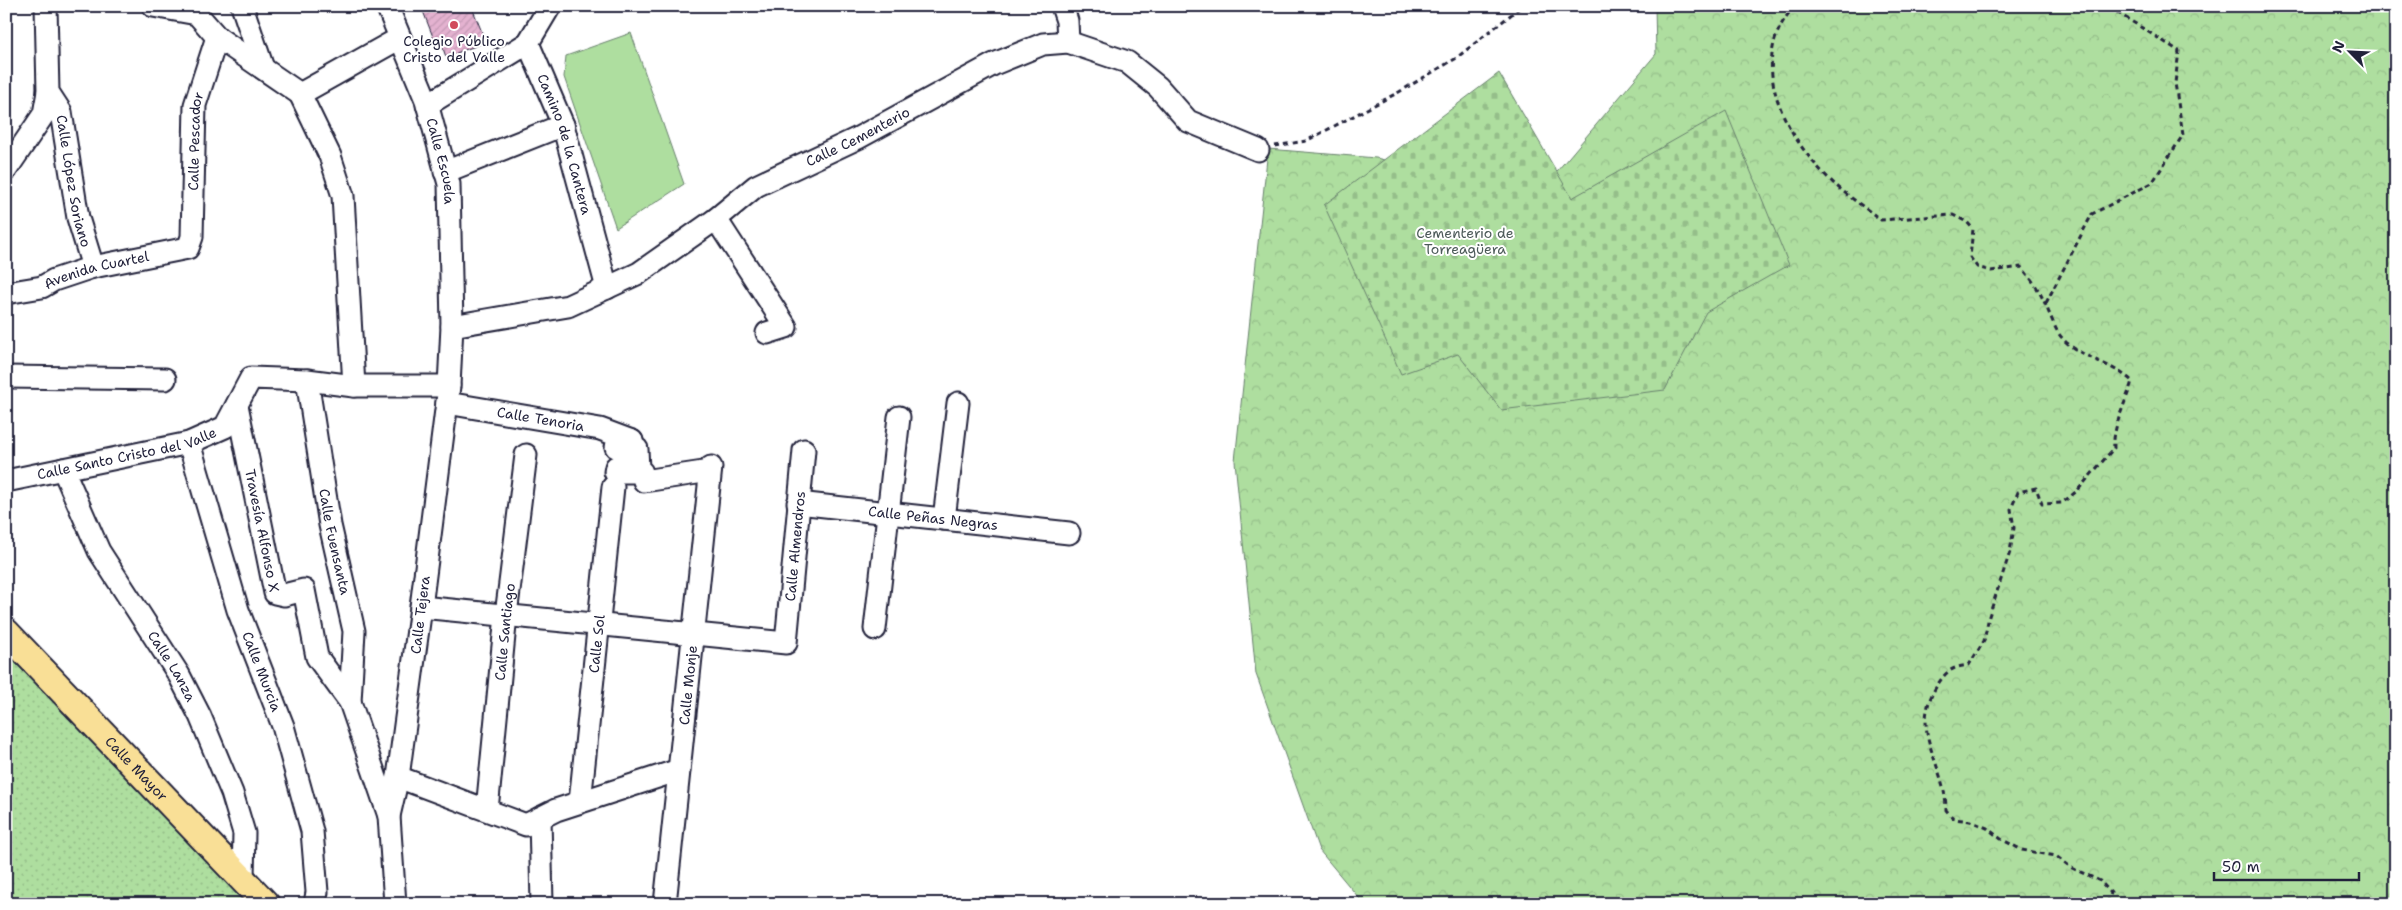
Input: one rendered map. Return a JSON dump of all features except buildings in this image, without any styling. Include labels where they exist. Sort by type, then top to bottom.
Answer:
[{"type":"main road","name":"Calle Mayor","points":[[6,632],[243,877],[266,904]]},
{"type":"street","points":[[6,170],[44,114],[48,92],[46,6]]},
{"type":"street","points":[[153,6],[197,14],[217,37],[300,94],[330,156],[343,196],[354,386]]},
{"type":"street","points":[[242,6],[268,71]]},
{"type":"street","name":"Calle Escuela","points":[[387,6],[427,105],[449,184],[452,326]]},
{"type":"street","points":[[427,105],[528,43],[550,6]]},
{"type":"street","points":[[1062,6],[1067,21],[1068,42]]},
{"type":"street","name":"Calle Pescador","points":[[188,248],[192,236],[195,105],[217,37]]},
{"type":"street","points":[[300,94],[400,38]]},
{"type":"street","name":"Calle Cementerio","points":[[452,326],[568,306],[639,273],[716,219],[756,186],[858,138],[994,64],[1043,44],[1068,42],[1127,62],[1158,87],[1188,121],[1258,150]]},
{"type":"street","name":"Camino de la Cantera","points":[[528,43],[563,125],[607,288]]},
{"type":"street","name":"Calle López Soriano","points":[[48,92],[61,112],[78,218],[93,267]]},
{"type":"street","points":[[445,172],[563,125]]},
{"type":"street","points":[[716,219],[786,327],[767,333]]},
{"type":"street","name":"Avenida Cuartel","points":[[6,293],[42,287],[54,280],[93,267],[188,248]]},
{"type":"street","name":"Calle Tejera","points":[[395,904],[389,816],[398,777],[422,607],[448,395],[452,326]]},
{"type":"street","points":[[6,377],[164,379]]},
{"type":"street","name":"Calle Santo Cristo del Valle","points":[[6,481],[189,443],[225,427],[251,378],[307,380]]},
{"type":"street","name":"Calle Tenoria","points":[[307,380],[448,395],[600,429],[632,441],[618,441],[616,447],[637,449],[638,469],[616,466],[615,472],[642,472],[644,481],[711,469]]},
{"type":"street","name":"Calle Fuensanta","points":[[307,380],[330,525],[354,631],[350,702]]},
{"type":"street","points":[[944,519],[958,403]]},
{"type":"street","name":"Travesía Alfonso X","points":[[237,405],[274,593],[284,594],[304,590],[317,657],[350,702],[389,816]]},
{"type":"street","points":[[875,630],[899,417]]},
{"type":"street","name":"Calle Murcia","points":[[189,443],[238,610],[286,736],[312,831],[317,892],[315,904]]},
{"type":"street","name":"Calle Almendros","points":[[694,634],[786,643],[804,450]]},
{"type":"street","name":"Calle Santiago","points":[[487,810],[506,615],[526,455]]},
{"type":"street","name":"Calle Lanza","points":[[63,469],[99,550],[179,675],[200,716],[232,794],[244,833],[243,877]]},
{"type":"street","name":"Calle Monje","points":[[665,904],[711,469]]},
{"type":"street","name":"Calle Sol","points":[[580,802],[614,488]]},
{"type":"street","name":"Calle Peñas Negras","points":[[798,503],[1069,533]]},
{"type":"street","points":[[422,607],[694,634]]},
{"type":"street","points":[[398,777],[526,825],[556,810],[680,770]]},
{"type":"street","points":[[540,818],[542,904]]},
{"type":"path","points":[[1258,150],[1306,141],[1399,92],[1455,59],[1522,6]]},
{"type":"path","points":[[1795,6],[1787,15],[1774,44],[1771,67],[1774,91],[1781,111],[1796,139],[1813,161],[1838,187],[1881,220],[1953,215],[1967,222],[1973,228],[1970,257],[1977,267],[1991,271],[2021,267],[2034,281],[2059,334],[2075,348],[2119,370],[2132,381],[2125,406],[2112,434],[2114,448],[2082,486],[2062,503],[2042,504],[2036,488],[2018,492],[2011,509],[2014,528],[2010,552],[1989,616],[1984,641],[1969,665],[1954,667],[1942,677],[1929,697],[1925,727],[1946,795],[1946,810],[1954,819],[1970,821],[1987,828],[2022,850],[2056,856],[2072,868],[2100,881],[2111,893],[2107,904]]},
{"type":"path","points":[[2045,304],[2092,214],[2152,183],[2183,135],[2175,83],[2179,51],[2107,6]]},
{"type":"green space","points":[[1655,6],[2396,6],[2396,904],[1364,904],[1319,850],[1256,674],[1235,461],[1268,149],[1376,158],[1536,196],[1656,54]]},
{"type":"green space","points":[[631,33],[684,184],[616,228],[564,77],[566,56]]},
{"type":"green space","name":"Cementerio de Torreagüera","points":[[1499,73],[1572,198],[1726,111],[1789,265],[1706,312],[1665,390],[1501,410],[1458,354],[1401,374],[1324,205]]},
{"type":"green space","points":[[6,653],[247,904],[6,904]]},
{"type":"place","name":"Colegio Público Cristo del Valle","points":[[454,25]]}]
